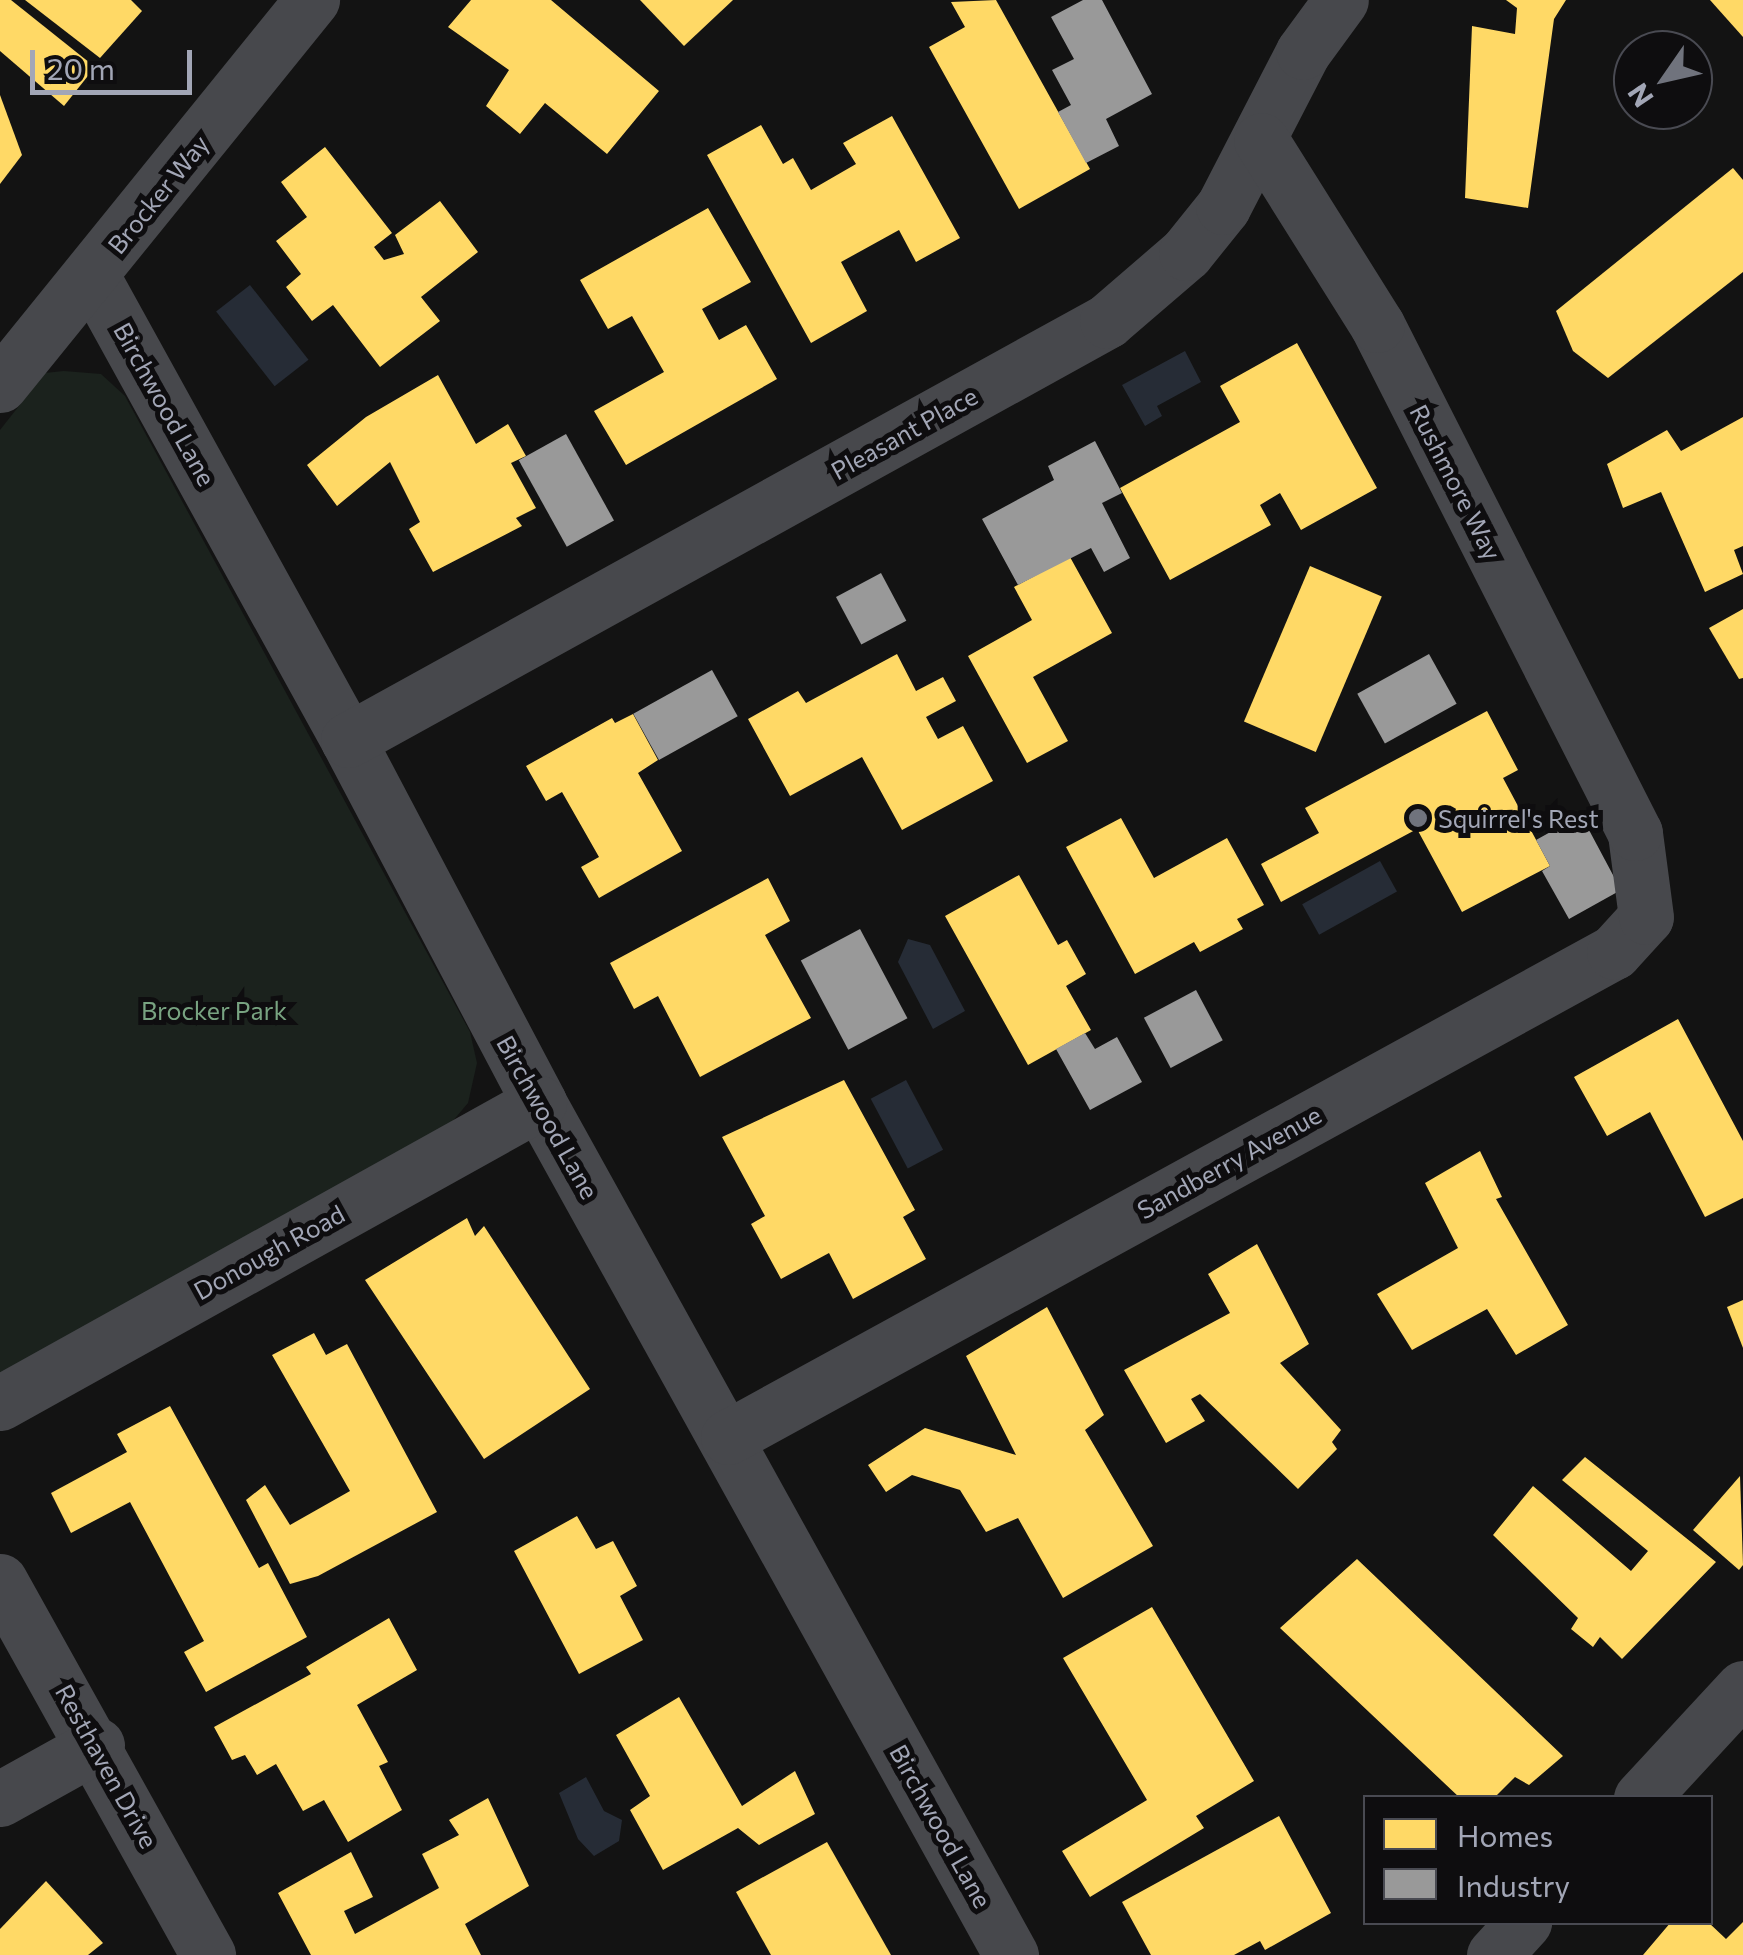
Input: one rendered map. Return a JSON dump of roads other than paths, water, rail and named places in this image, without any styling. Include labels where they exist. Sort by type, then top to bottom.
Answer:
[{"type":"street","name":"Brocker Way","points":[[0,385],[312,0]]},
{"type":"street","name":"Pleasant Place","points":[[348,740],[1108,321],[1186,253],[1223,208],[1302,52],[1342,0]]},
{"type":"street","name":"Rushmore Way","points":[[1260,140],[1377,325],[1635,833]]},
{"type":"street","name":"Birchwood Lane","points":[[92,276],[348,740],[539,1103],[728,1437],[1011,1955]]},
{"type":"street","name":"Sandberry Avenue","points":[[728,1437],[1614,952],[1646,917],[1635,833]]},
{"type":"street","name":"Donough Road","points":[[0,1403],[539,1103]]},
{"type":"street","name":"Resthaven Drive","points":[[0,1580],[97,1745],[208,1955]]},
{"type":"street","points":[[1643,1795],[1743,1688]]},
{"type":"street","points":[[0,1800],[97,1745]]},
{"type":"street","points":[[1494,1955],[1521,1925]]},
{"type":"place","name":"Squirrel's Rest","points":[[1418,818]]},
{"type":"park label","name":"Brocker Park","points":[[214,1010]]}]
